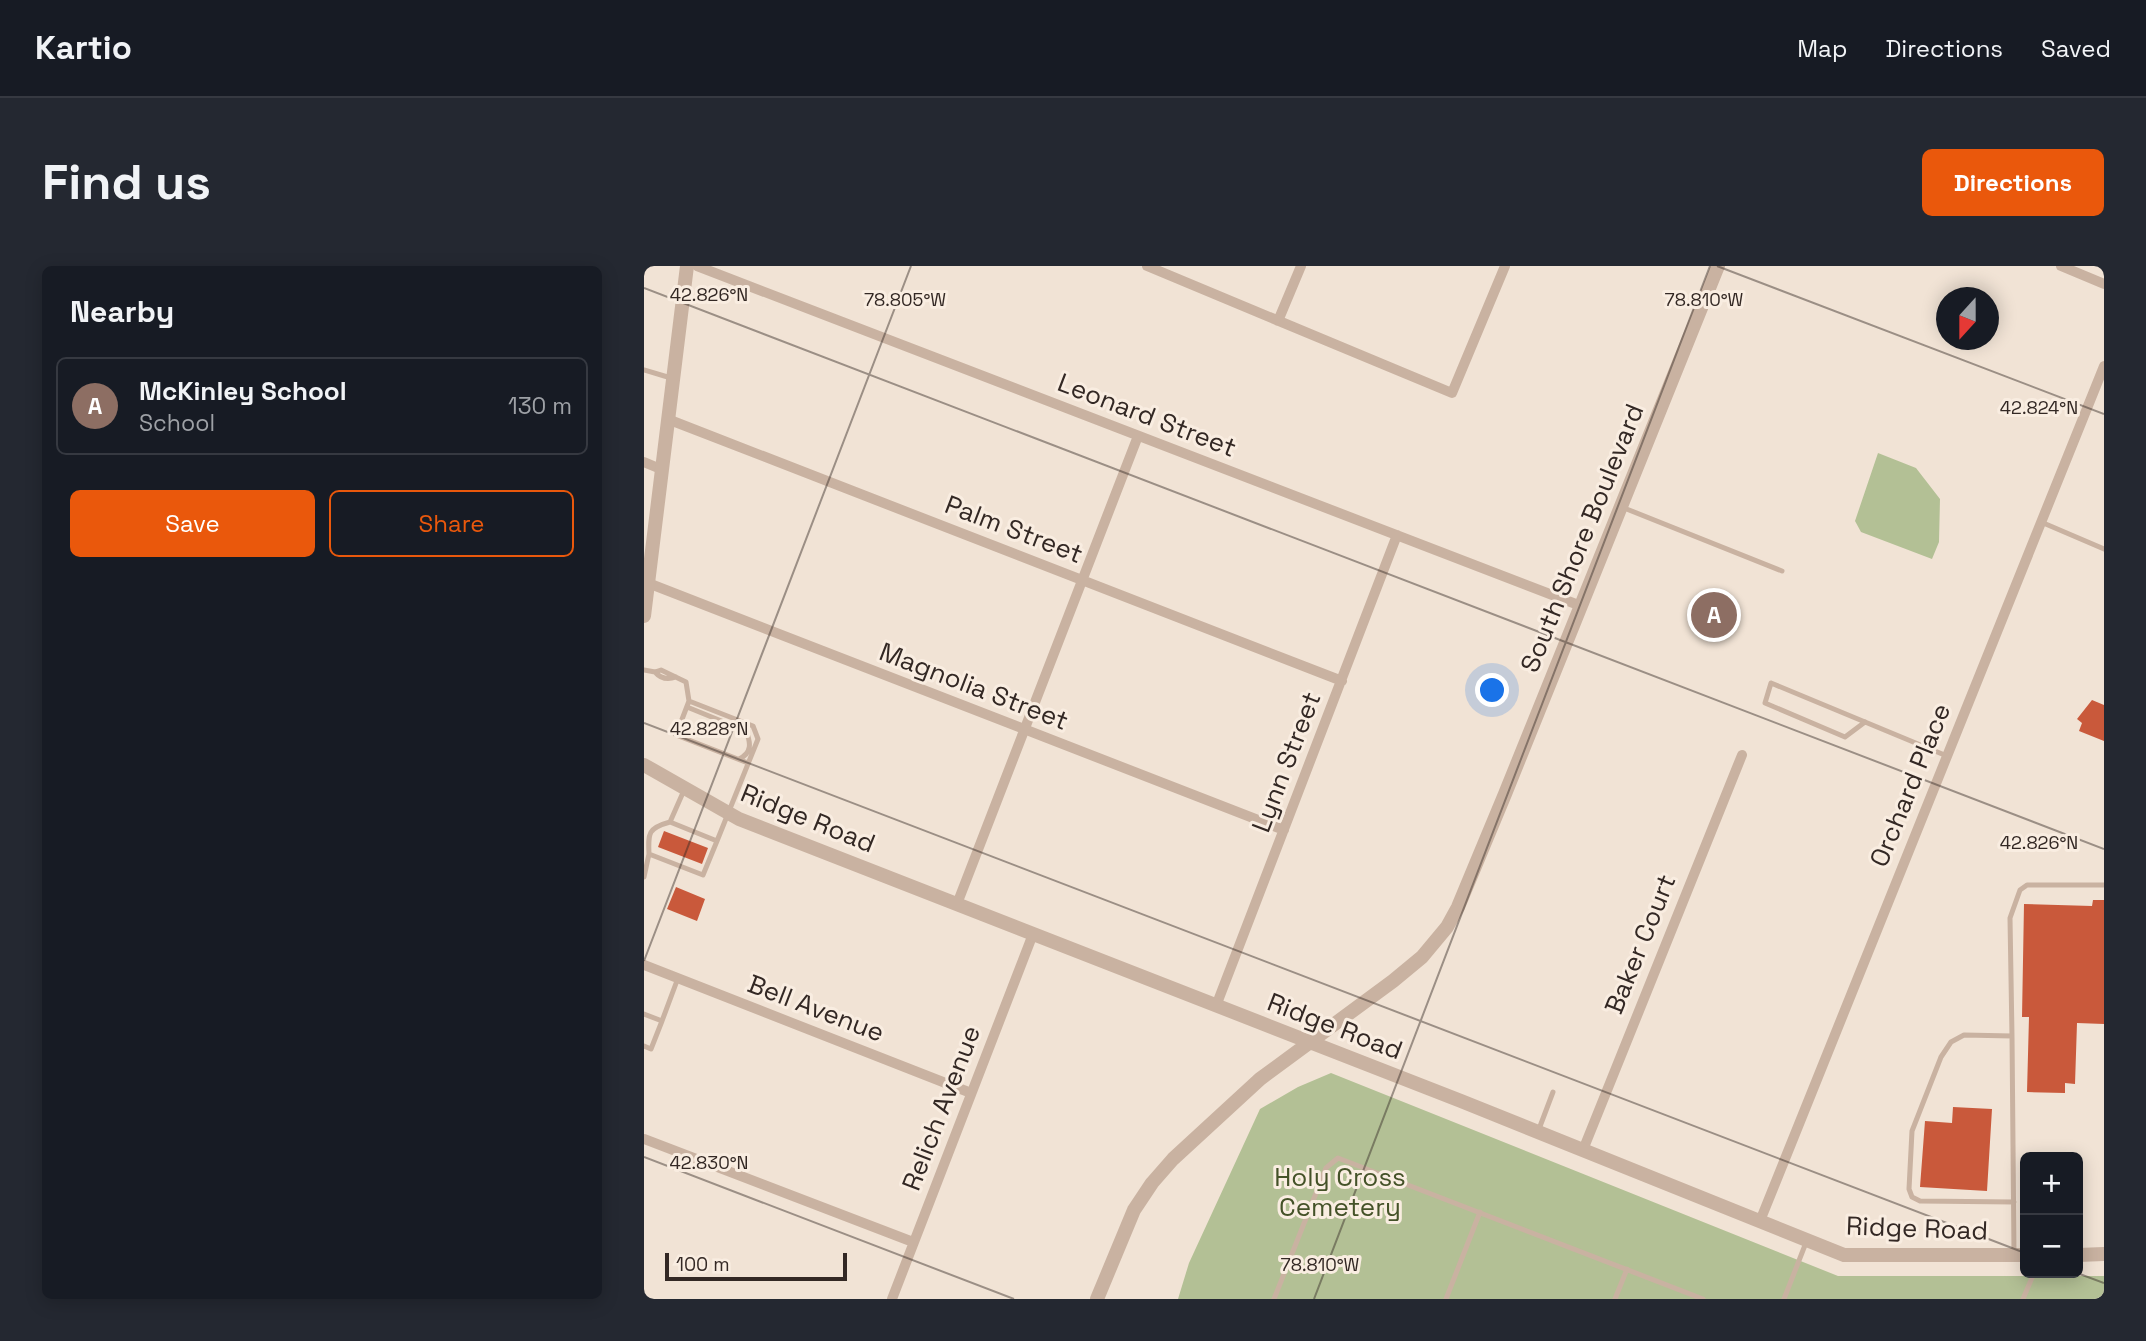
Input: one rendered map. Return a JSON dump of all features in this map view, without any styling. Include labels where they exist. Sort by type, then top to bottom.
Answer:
[{"type":"street","points":[[644,616],[650,528],[663,470],[687,266]]},
{"type":"street","name":"Leonard Street","points":[[697,266],[1581,606]]},
{"type":"street","points":[[1147,266],[1452,393],[1505,266]]},
{"type":"street","points":[[1278,321],[1301,266]]},
{"type":"street","name":"South Shore Boulevard","points":[[1097,1299],[1127,1224],[1152,1183],[1173,1159],[1260,1079],[1394,981],[1422,957],[1447,927],[1500,807],[1718,266]]},
{"type":"street","points":[[2062,266],[2104,284]]},
{"type":"street","name":"Orchard Place","points":[[1760,1221],[2104,366]]},
{"type":"street","name":"Palm Street","points":[[670,420],[1342,681]]},
{"type":"street","points":[[957,904],[1138,436]]},
{"type":"street","points":[[644,462],[663,470]]},
{"type":"street","name":"Lynn Street","points":[[1216,1006],[1397,535]]},
{"type":"street","name":"Magnolia Street","points":[[648,583],[1283,830]]},
{"type":"street","name":"Baker Court","points":[[1583,1150],[1742,755]]},
{"type":"street","name":"Ridge Road","points":[[644,765],[739,819],[1310,1042],[1844,1255],[2020,1255]]},
{"type":"street","name":"Relich Avenue","points":[[891,1299],[1033,933]]},
{"type":"street","name":"Bell Avenue","points":[[644,965],[971,1093]]},
{"type":"street","points":[[644,1139],[913,1242]]},
{"type":"street","points":[[2083,1255],[2104,1255]]},
{"type":"lane","points":[[644,370],[674,379]]},
{"type":"lane","points":[[1621,506],[1782,571]]},
{"type":"lane","points":[[2041,522],[2104,549]]},
{"type":"lane","points":[[644,670],[661,670],[686,682],[688,704],[676,734],[748,763]]},
{"type":"lane","points":[[1865,722],[1845,737],[1765,703],[1771,683],[1947,755]]},
{"type":"lane","points":[[688,704],[746,731],[749,751],[739,760]]},
{"type":"lane","points":[[649,854],[703,876],[758,739],[753,726],[688,704]]},
{"type":"lane","points":[[670,822],[685,788]]},
{"type":"lane","points":[[644,877],[649,854],[648,837],[656,826],[670,822],[716,841]]},
{"type":"lane","points":[[2020,1255],[2014,1202],[2010,918],[2020,890],[2027,885],[2104,885]]},
{"type":"lane","points":[[644,1046],[652,1049],[678,978]]},
{"type":"lane","points":[[644,1014],[662,1021]]},
{"type":"lane","points":[[2011,1036],[1964,1035],[1951,1042],[1941,1057],[1912,1131],[1909,1189],[1912,1197],[1920,1201],[2014,1202]]},
{"type":"lane","points":[[1538,1132],[1553,1092]]},
{"type":"lane","points":[[1274,1299],[1326,1168],[1338,1158],[1703,1299]]},
{"type":"lane","points":[[1446,1299],[1480,1212]]},
{"type":"lane","points":[[1784,1299],[1807,1240]]},
{"type":"lane","points":[[1615,1299],[1627,1269]]},
{"type":"lane","points":[[2023,1299],[2032,1278]]},
{"type":"green space","points":[[1878,453],[1916,468],[1940,499],[1939,542],[1932,559],[1861,532],[1855,521]]},
{"type":"green space","name":"Holy Cross Cemetery","points":[[1331,1073],[1838,1276],[2104,1276],[2104,1299],[1178,1299],[1189,1263],[1260,1109],[1298,1087]]},
{"type":"building","points":[[2092,700],[2104,705],[2104,741],[2079,731],[2082,723],[2077,719]]},
{"type":"building","points":[[664,831],[708,848],[702,864],[658,847]]},
{"type":"building","points":[[676,887],[705,899],[697,921],[667,909]]},
{"type":"building","points":[[2093,900],[2104,900],[2104,1024],[2077,1023],[2075,1084],[2065,1083],[2065,1093],[2027,1092],[2029,1017],[2022,1017],[2024,904],[2092,906]]},
{"type":"building","points":[[1953,1107],[1992,1109],[1987,1191],[1920,1187],[1925,1121],[1952,1123]]},
{"type":"place","name":"McKinley School","points":[[1714,615]]}]
